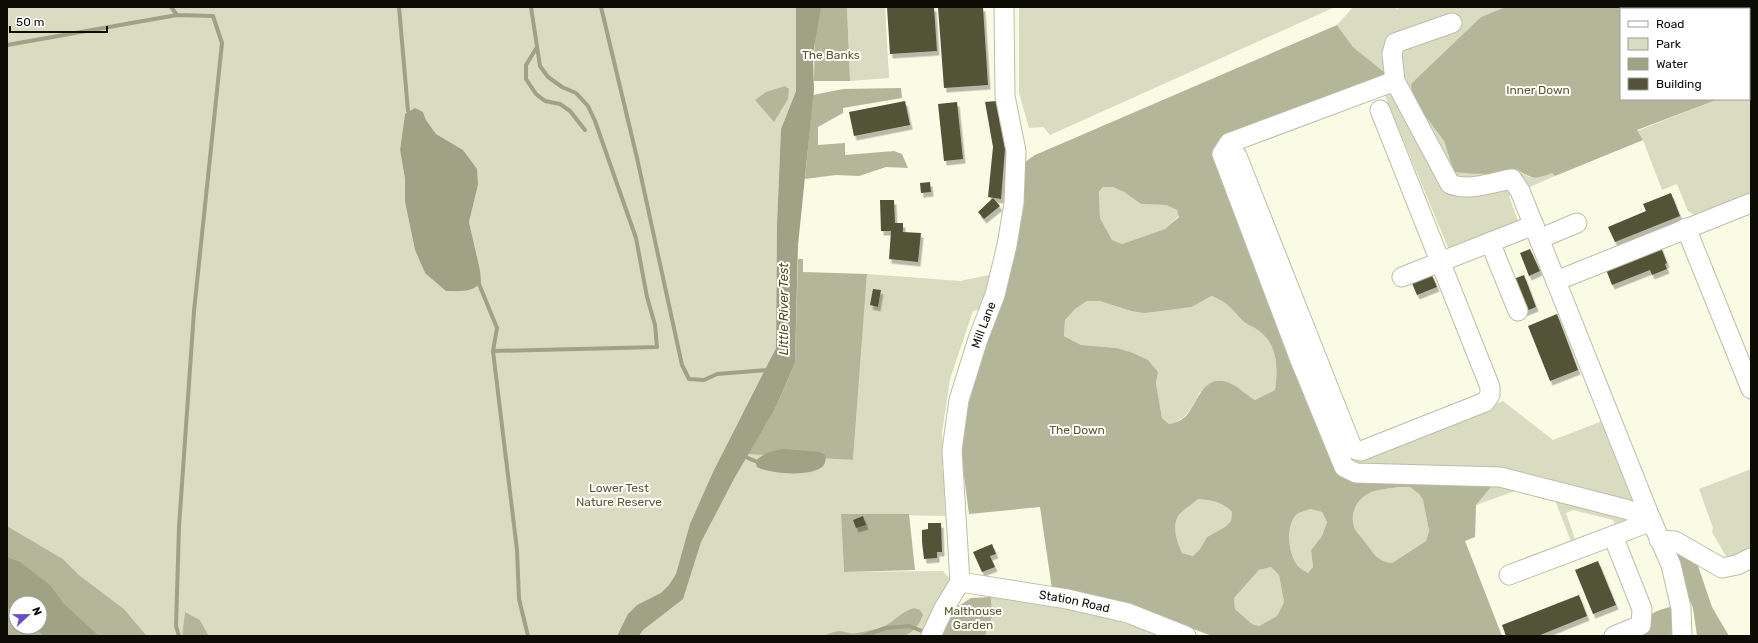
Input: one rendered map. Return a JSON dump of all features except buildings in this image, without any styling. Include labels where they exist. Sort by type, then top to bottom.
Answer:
[{"type":"street","name":"Mill Lane","points":[[960,582],[952,450],[956,414],[978,339],[995,295],[1007,245],[1014,203],[1016,151],[1005,96],[1004,7]]},
{"type":"street","points":[[1452,23],[1395,43],[1392,54],[1395,81],[1450,184],[1458,187],[1487,185],[1512,179],[1520,191],[1672,572],[1681,608],[1682,636]]},
{"type":"street","points":[[1395,81],[1229,144],[1222,154],[1300,360],[1344,467],[1356,473],[1500,477],[1625,509],[1651,519]]},
{"type":"street","points":[[1237,156],[1352,447],[1361,451],[1485,402],[1490,395],[1490,387],[1380,110]]},
{"type":"street","points":[[1556,280],[1751,203]]},
{"type":"street","points":[[1402,277],[1490,242],[1577,224]]},
{"type":"street","points":[[1686,228],[1751,389]]},
{"type":"street","points":[[1490,242],[1518,311]]},
{"type":"street","points":[[1509,575],[1613,536],[1651,519]]},
{"type":"street","points":[[1613,536],[1642,609],[1641,625],[1614,636]]},
{"type":"street","points":[[1659,540],[1675,541],[1722,568],[1738,565],[1751,558]]},
{"type":"street","points":[[931,636],[943,610],[960,582]]},
{"type":"street","name":"Station Road","points":[[960,582],[1067,598],[1128,613],[1186,636]]},
{"type":"green space","name":"Lower Test Nature Reserve","points":[[7,7],[796,7],[796,91],[781,129],[777,224],[776,348],[723,452],[853,460],[867,274],[960,281],[994,274],[984,309],[973,311],[950,379],[942,433],[945,516],[841,514],[844,572],[943,571],[951,580],[926,636],[209,636],[200,620],[185,612],[182,636],[147,636],[124,609],[79,575],[63,559],[7,526]],"holes":[[[423,112],[426,120],[436,134],[463,150],[478,185],[469,222],[480,270],[425,273],[415,250],[405,202],[405,179],[400,150],[405,114]]]},
{"type":"green space","name":"The Banks","points":[[815,7],[847,7],[850,81],[814,81]]},
{"type":"green space","points":[[847,7],[885,7],[889,78],[850,81]]},
{"type":"green space","points":[[1019,7],[1335,7],[1050,135],[1043,127],[1029,128],[1019,93]]},
{"type":"green space","points":[[1353,7],[1395,7],[1396,9],[1401,7],[1505,7],[1481,17],[1414,101],[1444,141],[1455,172],[1506,173],[1518,170],[1529,177],[1552,173],[1555,176],[1509,196],[1519,224],[1449,250],[1381,86],[1394,81],[1353,47],[1337,25]]},
{"type":"green space","name":"Inner Down","points":[[1505,7],[1751,7],[1751,91],[1750,8],[1620,8],[1620,100],[1716,100],[1637,130],[1643,140],[1555,176],[1552,173],[1535,178],[1518,170],[1494,174],[1454,172],[1444,141],[1414,101],[1411,84],[1481,17]]},
{"type":"green space","name":"The Down","points":[[1337,25],[1353,47],[1395,81],[1229,143],[1344,467],[1497,480],[1476,505],[1475,537],[1465,541],[1502,636],[1212,636],[1140,609],[1052,589],[1040,507],[969,514],[960,445],[963,405],[1022,184],[1025,162],[1035,155]],"holes":[[[1103,187],[1113,187],[1124,192],[1141,204],[1166,205],[1177,210],[1179,217],[1165,229],[1122,244],[1112,240],[1100,218],[1099,192]],[[1212,296],[1222,301],[1243,321],[1257,329],[1270,343],[1276,366],[1275,390],[1255,400],[1231,383],[1219,381],[1212,382],[1201,392],[1185,417],[1177,422],[1169,424],[1162,418],[1156,383],[1158,372],[1148,360],[1117,348],[1081,345],[1064,336],[1065,320],[1075,309],[1087,301],[1100,301],[1131,311],[1145,313],[1191,307]],[[1398,487],[1410,487],[1419,494],[1423,500],[1429,531],[1426,541],[1392,563],[1382,560],[1373,553],[1354,527],[1353,517],[1357,504],[1364,497],[1375,491]],[[1198,499],[1208,500],[1225,506],[1232,512],[1231,521],[1225,527],[1207,537],[1200,549],[1193,556],[1182,553],[1175,530],[1178,516]],[[1310,509],[1322,512],[1327,522],[1322,536],[1311,550],[1313,567],[1308,573],[1301,569],[1296,563],[1289,542],[1290,527],[1296,515]],[[1271,567],[1279,575],[1284,602],[1277,616],[1259,626],[1252,624],[1235,609],[1234,598],[1259,570]]]},
{"type":"green space","points":[[785,86],[789,89],[788,99],[774,122],[755,100],[766,92]]},
{"type":"green space","points":[[901,88],[902,98],[843,108],[843,113],[818,127],[818,145],[845,143],[845,155],[894,151],[902,154],[908,168],[886,167],[859,176],[836,175],[805,179],[813,95],[843,89]]},
{"type":"green space","points":[[1750,92],[1751,194],[1696,216],[1688,211],[1677,184],[1662,190],[1643,140],[1637,131],[1716,100],[1750,100]]},
{"type":"green space","points":[[1103,187],[1113,187],[1124,192],[1141,204],[1166,205],[1177,210],[1179,216],[1165,229],[1122,244],[1112,240],[1100,218],[1099,193]]},
{"type":"green space","points":[[798,259],[803,259],[803,272],[867,274],[853,460],[748,454],[775,409],[795,363]]},
{"type":"green space","points":[[1213,296],[1226,303],[1243,321],[1259,331],[1270,343],[1276,366],[1275,390],[1255,400],[1246,395],[1200,392],[1184,417],[1169,424],[1162,418],[1156,383],[1158,372],[1117,348],[1081,345],[1064,336],[1065,320],[1075,309],[1087,301],[1100,301],[1131,311],[1205,300]]},
{"type":"green space","points":[[1503,401],[1553,440],[1605,420],[1639,505],[1360,467],[1351,460]]},
{"type":"green space","points":[[1751,469],[1751,552],[1727,558],[1712,532],[1713,528],[1699,489]]},
{"type":"green space","points":[[1497,480],[1634,517],[1616,529],[1613,520],[1573,510],[1566,513],[1577,545],[1573,547],[1555,500],[1518,490],[1476,505]]},
{"type":"green space","points":[[1398,487],[1410,487],[1419,494],[1423,500],[1429,531],[1426,541],[1392,563],[1382,560],[1373,553],[1355,529],[1353,517],[1357,504],[1371,492]]},
{"type":"green space","points":[[1198,499],[1216,502],[1225,506],[1232,512],[1231,521],[1225,527],[1207,537],[1200,549],[1193,556],[1182,553],[1177,539],[1175,525],[1179,514]]},
{"type":"green space","points":[[1310,509],[1322,512],[1327,522],[1322,536],[1311,550],[1313,567],[1308,573],[1300,568],[1293,557],[1289,542],[1289,534],[1290,527],[1296,515]]},
{"type":"green space","points":[[841,514],[909,514],[915,570],[844,572]]},
{"type":"green space","points":[[7,526],[63,559],[79,575],[124,609],[147,636],[7,636]]},
{"type":"green space","points":[[1681,550],[1696,560],[1712,607],[1729,636],[1697,636],[1693,608],[1672,557]]},
{"type":"green space","points":[[1271,567],[1279,575],[1284,602],[1277,616],[1259,626],[1252,624],[1235,609],[1234,598],[1259,570]]},
{"type":"green space","points":[[991,597],[1024,598],[1079,610],[1169,636],[985,636],[992,617]]},
{"type":"green space","name":"Malthouse Garden","points":[[991,597],[992,617],[985,636],[939,636],[952,610],[971,598]]},
{"type":"green space","points":[[1673,606],[1675,636],[1636,636],[1643,623],[1653,613]]},
{"type":"green space","points":[[914,608],[920,610],[923,615],[916,628],[904,636],[824,636],[843,631],[855,633],[870,631],[887,625],[904,612]]},
{"type":"green space","points":[[185,612],[200,620],[209,636],[182,636]]},
{"type":"water","name":"Little River Test","points":[[796,7],[821,7],[813,54],[814,90],[798,245],[795,363],[775,409],[735,477],[701,542],[683,599],[643,630],[639,636],[617,636],[628,614],[637,605],[661,593],[669,585],[676,574],[690,524],[714,470],[776,348],[777,224],[781,129],[796,91]]},
{"type":"water","points":[[415,108],[423,112],[426,120],[436,134],[463,150],[477,169],[478,185],[469,222],[480,270],[481,282],[478,286],[470,290],[446,291],[425,273],[415,250],[405,202],[405,179],[400,150],[405,114]]},
{"type":"water","points":[[785,449],[819,452],[824,454],[826,458],[822,467],[809,472],[780,473],[757,467],[755,461],[762,456],[773,451]]},
{"type":"water","points":[[7,557],[20,562],[50,585],[64,604],[99,636],[44,636],[43,635],[48,635],[48,595],[8,595],[7,607]]},
{"type":"waterway","points":[[171,7],[177,15]]},
{"type":"waterway","points":[[399,7],[408,111]]},
{"type":"waterway","points":[[493,351],[657,347],[655,325],[647,297],[636,238],[595,121],[588,106],[576,93],[562,87],[548,77],[540,66],[531,7]]},
{"type":"waterway","points":[[601,7],[637,158],[682,365],[689,379],[704,380],[717,374],[768,370]]},
{"type":"waterway","points":[[7,45],[177,15],[213,16],[222,43],[194,311],[179,527],[176,626],[179,636]]},
{"type":"waterway","points":[[537,47],[526,65],[526,79],[536,94],[545,101],[560,104],[570,111],[585,130]]},
{"type":"waterway","points":[[479,284],[497,328],[493,351],[517,550],[519,599],[528,636]]},
{"type":"waterway","points":[[743,456],[755,461]]},
{"type":"waterway","points":[[863,636],[886,628],[909,626],[927,633]]}]
